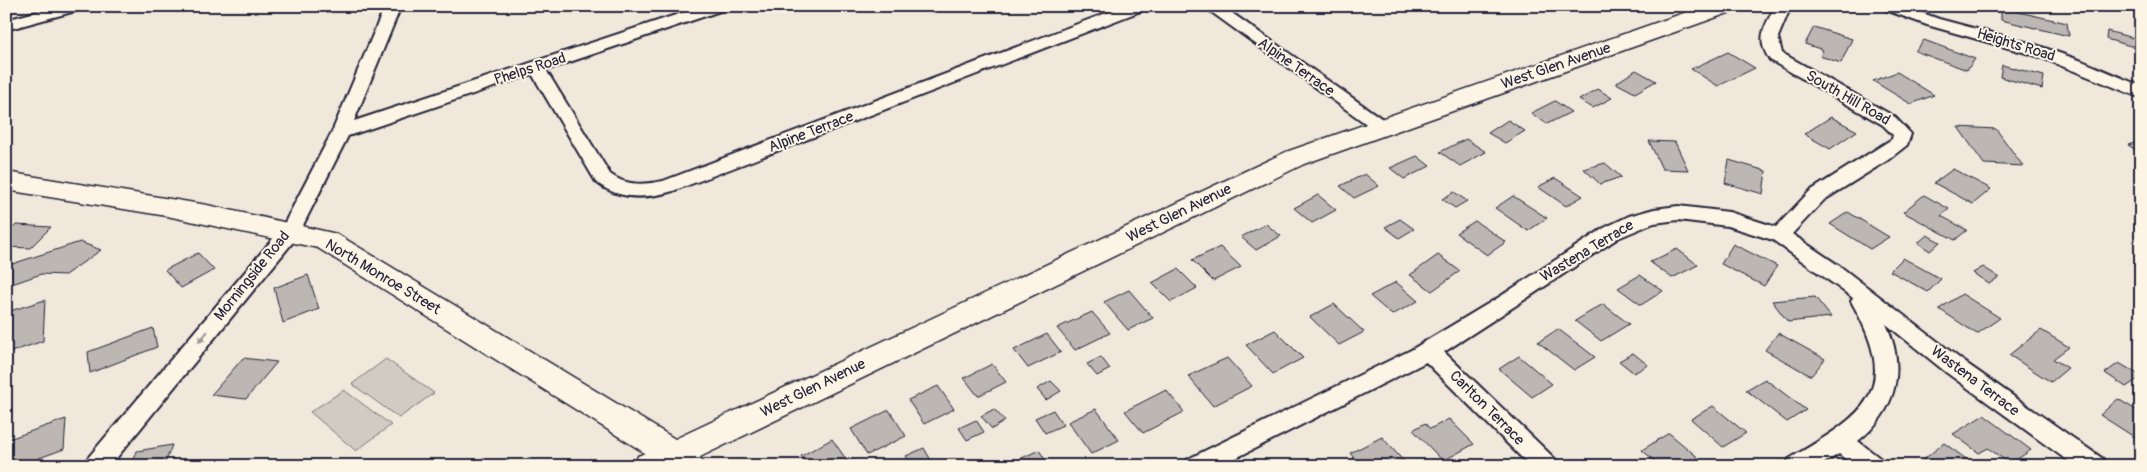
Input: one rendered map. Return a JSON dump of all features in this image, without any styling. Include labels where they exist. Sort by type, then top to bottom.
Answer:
[{"type":"street","points":[[6,25],[77,6]]},
{"type":"street","name":"Morningside Road","points":[[96,466],[290,232],[341,132],[393,6]]},
{"type":"street","name":"Phelps Road","points":[[341,132],[720,6]]},
{"type":"street","name":"Alpine Terrace","points":[[536,67],[603,178],[617,187],[649,191],[666,187],[1140,6]]},
{"type":"street","name":"Alpine Terrace","points":[[1211,6],[1382,127]]},
{"type":"street","name":"West Glen Avenue","points":[[672,462],[1295,158],[1726,6]]},
{"type":"street","name":"South Hill Road","points":[[1780,235],[1805,205],[1823,191],[1882,158],[1901,141],[1902,134],[1890,121],[1776,56],[1770,47],[1768,39],[1783,6]]},
{"type":"street","name":"Heights Road","points":[[1889,6],[1925,19],[2031,48],[2078,65],[2141,93]]},
{"type":"street","points":[[2031,48],[2141,76]]},
{"type":"street","name":"North Monroe Street","points":[[6,181],[127,199],[327,241],[672,462]]},
{"type":"street","name":"Wastena Terrace","points":[[1197,466],[1428,350],[1611,233],[1636,221],[1654,216],[1678,213],[1729,218],[1780,235],[1850,285],[1963,373],[2094,466]]},
{"type":"street","points":[[1798,466],[1863,424],[1877,405],[1885,387],[1887,364],[1883,341],[1874,319],[1850,285]]},
{"type":"street","name":"Carlton Terrace","points":[[1428,350],[1546,466]]},
{"type":"street","points":[[1839,440],[1872,466]]},
{"type":"shaded area","points":[[386,359],[434,393],[399,418],[352,384]]},
{"type":"shaded area","points":[[344,390],[391,425],[356,451],[310,412]]},
{"type":"building","points":[[2001,8],[2067,23],[2069,36],[2001,20]]},
{"type":"building","points":[[1814,27],[1852,39],[1841,63],[1820,56],[1823,50],[1805,44]]},
{"type":"building","points":[[2107,31],[2141,40],[2141,49],[2106,39]]},
{"type":"building","points":[[1924,40],[1975,59],[1967,70],[1915,51]]},
{"type":"building","points":[[1728,52],[1755,68],[1718,86],[1691,69]]},
{"type":"building","points":[[2002,65],[2044,76],[2042,89],[2000,77]]},
{"type":"building","points":[[1636,70],[1656,81],[1635,93],[1616,83]]},
{"type":"building","points":[[1897,72],[1934,95],[1911,104],[1873,81]]},
{"type":"building","points":[[1598,89],[1612,98],[1593,108],[1579,100]]},
{"type":"building","points":[[1555,101],[1571,112],[1547,124],[1531,113]]},
{"type":"building","points":[[1831,117],[1857,131],[1830,149],[1804,134]]},
{"type":"building","points":[[1508,120],[1525,131],[1505,143],[1488,133]]},
{"type":"building","points":[[1958,127],[1996,129],[2023,166],[1984,164]]},
{"type":"building","points":[[1466,139],[1486,152],[1460,166],[1440,152]]},
{"type":"building","points":[[1649,141],[1675,142],[1688,170],[1662,169]]},
{"type":"building","points":[[2141,141],[2141,153],[2128,145]]},
{"type":"building","points":[[1417,156],[1430,166],[1404,179],[1390,168]]},
{"type":"building","points":[[1729,160],[1766,171],[1763,194],[1725,183]]},
{"type":"building","points":[[1605,163],[1621,177],[1600,184],[1584,169]]},
{"type":"building","points":[[1953,169],[1991,189],[1973,204],[1934,183]]},
{"type":"building","points":[[1365,174],[1379,186],[1354,198],[1340,186]]},
{"type":"building","points":[[1555,178],[1583,196],[1566,206],[1538,187]]},
{"type":"building","points":[[1454,192],[1467,201],[1455,208],[1442,199]]},
{"type":"building","points":[[1318,195],[1336,210],[1312,223],[1294,208]]},
{"type":"building","points":[[1924,195],[1949,209],[1941,216],[1967,230],[1955,240],[1903,212]]},
{"type":"building","points":[[1513,196],[1547,218],[1528,231],[1495,208]]},
{"type":"building","points":[[1848,212],[1889,237],[1870,249],[1830,224]]},
{"type":"building","points":[[1400,219],[1414,229],[1399,238],[1385,227]]},
{"type":"building","points":[[1475,221],[1506,242],[1487,255],[1456,233]]},
{"type":"building","points":[[1266,224],[1281,236],[1256,250],[1241,237]]},
{"type":"building","points":[[16,225],[51,227],[30,248],[6,247],[6,235]]},
{"type":"building","points":[[1927,235],[1940,242],[1930,251],[1918,243]]},
{"type":"building","points":[[80,242],[101,250],[65,275],[41,274],[12,284],[12,264]]},
{"type":"building","points":[[1733,244],[1777,266],[1764,286],[1721,264]]},
{"type":"building","points":[[1220,247],[1241,267],[1213,281],[1192,260]]},
{"type":"building","points":[[1677,249],[1698,265],[1672,278],[1650,262]]},
{"type":"building","points":[[198,253],[214,270],[181,288],[165,270]]},
{"type":"building","points":[[1438,255],[1460,271],[1432,291],[1410,275]]},
{"type":"building","points":[[1903,258],[1941,279],[1928,292],[1890,271]]},
{"type":"building","points":[[1983,267],[1999,277],[1989,284],[1973,273]]},
{"type":"building","points":[[1178,269],[1197,288],[1171,302],[1152,283]]},
{"type":"building","points":[[308,275],[319,309],[283,323],[274,288]]},
{"type":"building","points":[[1640,275],[1663,291],[1641,305],[1618,288]]},
{"type":"building","points":[[1396,282],[1418,301],[1392,315],[1370,296]]},
{"type":"building","points":[[1129,290],[1153,318],[1128,330],[1104,302]]},
{"type":"building","points":[[1962,294],[2000,318],[1977,334],[1939,309]]},
{"type":"building","points":[[1815,297],[1831,317],[1788,322],[1772,301]]},
{"type":"building","points":[[45,300],[43,341],[8,353],[10,311]]},
{"type":"building","points":[[1334,304],[1364,332],[1339,345],[1310,317]]},
{"type":"building","points":[[1603,304],[1629,324],[1601,341],[1575,321]]},
{"type":"building","points":[[1092,312],[1110,333],[1075,350],[1057,328]]},
{"type":"building","points":[[153,328],[157,347],[90,373],[88,352]]},
{"type":"building","points":[[1558,329],[1595,357],[1574,370],[1538,342]]},
{"type":"building","points":[[1275,330],[1303,358],[1273,374],[1246,345]]},
{"type":"building","points":[[2041,330],[2069,347],[2053,359],[2068,368],[2051,382],[2009,355]]},
{"type":"building","points":[[1778,333],[1825,359],[1811,376],[1765,350]]},
{"type":"building","points":[[1047,334],[1061,352],[1028,368],[1014,350]]},
{"type":"building","points":[[1633,353],[1648,365],[1634,373],[1619,361]]},
{"type":"building","points":[[1519,356],[1552,384],[1532,397],[1499,369]]},
{"type":"building","points":[[1101,357],[1110,369],[1097,376],[1087,364]]},
{"type":"building","points":[[243,358],[277,362],[246,399],[211,395]]},
{"type":"building","points":[[1227,358],[1252,386],[1213,406],[1188,376]]},
{"type":"building","points":[[2119,363],[2141,377],[2126,387],[2105,373]]},
{"type":"building","points":[[992,364],[1006,382],[978,396],[964,378]]},
{"type":"building","points":[[1765,379],[1806,410],[1787,422],[1746,390]]},
{"type":"building","points":[[1051,381],[1061,391],[1046,400],[1037,389]]},
{"type":"building","points":[[938,386],[954,409],[924,424],[908,400]]},
{"type":"building","points":[[1166,390],[1184,412],[1143,433],[1125,411]]},
{"type":"building","points":[[2118,399],[2141,413],[2141,439],[2139,440],[2100,415]]},
{"type":"building","points":[[1713,406],[1746,433],[1723,447],[1691,419]]},
{"type":"building","points":[[994,409],[1005,421],[992,429],[981,416]]},
{"type":"building","points":[[1096,409],[1119,440],[1091,454],[1068,422]]},
{"type":"building","points":[[889,410],[906,436],[867,455],[851,429]]},
{"type":"building","points":[[1053,410],[1063,425],[1045,433],[1035,418]]},
{"type":"building","points":[[1984,415],[2031,450],[2010,464],[1988,448],[1979,453],[1953,434]]},
{"type":"building","points":[[66,419],[64,449],[17,466],[6,466],[6,440]]},
{"type":"building","points":[[1449,419],[1474,444],[1443,461],[1413,430],[1425,423],[1430,429]]},
{"type":"building","points":[[976,420],[984,432],[967,440],[959,428]]},
{"type":"building","points":[[1669,433],[1701,460],[1692,466],[1660,466],[1642,450]]},
{"type":"building","points":[[1382,437],[1408,466],[1360,466],[1350,453]]},
{"type":"building","points":[[832,439],[848,462],[841,466],[808,466],[801,456]]},
{"type":"building","points":[[1944,443],[1976,466],[1917,465]]},
{"type":"building","points":[[172,445],[164,466],[131,466],[137,451]]},
{"type":"building","points":[[924,448],[932,462],[923,466],[912,466],[906,456]]},
{"type":"building","points":[[1039,450],[1049,466],[1005,466]]}]
